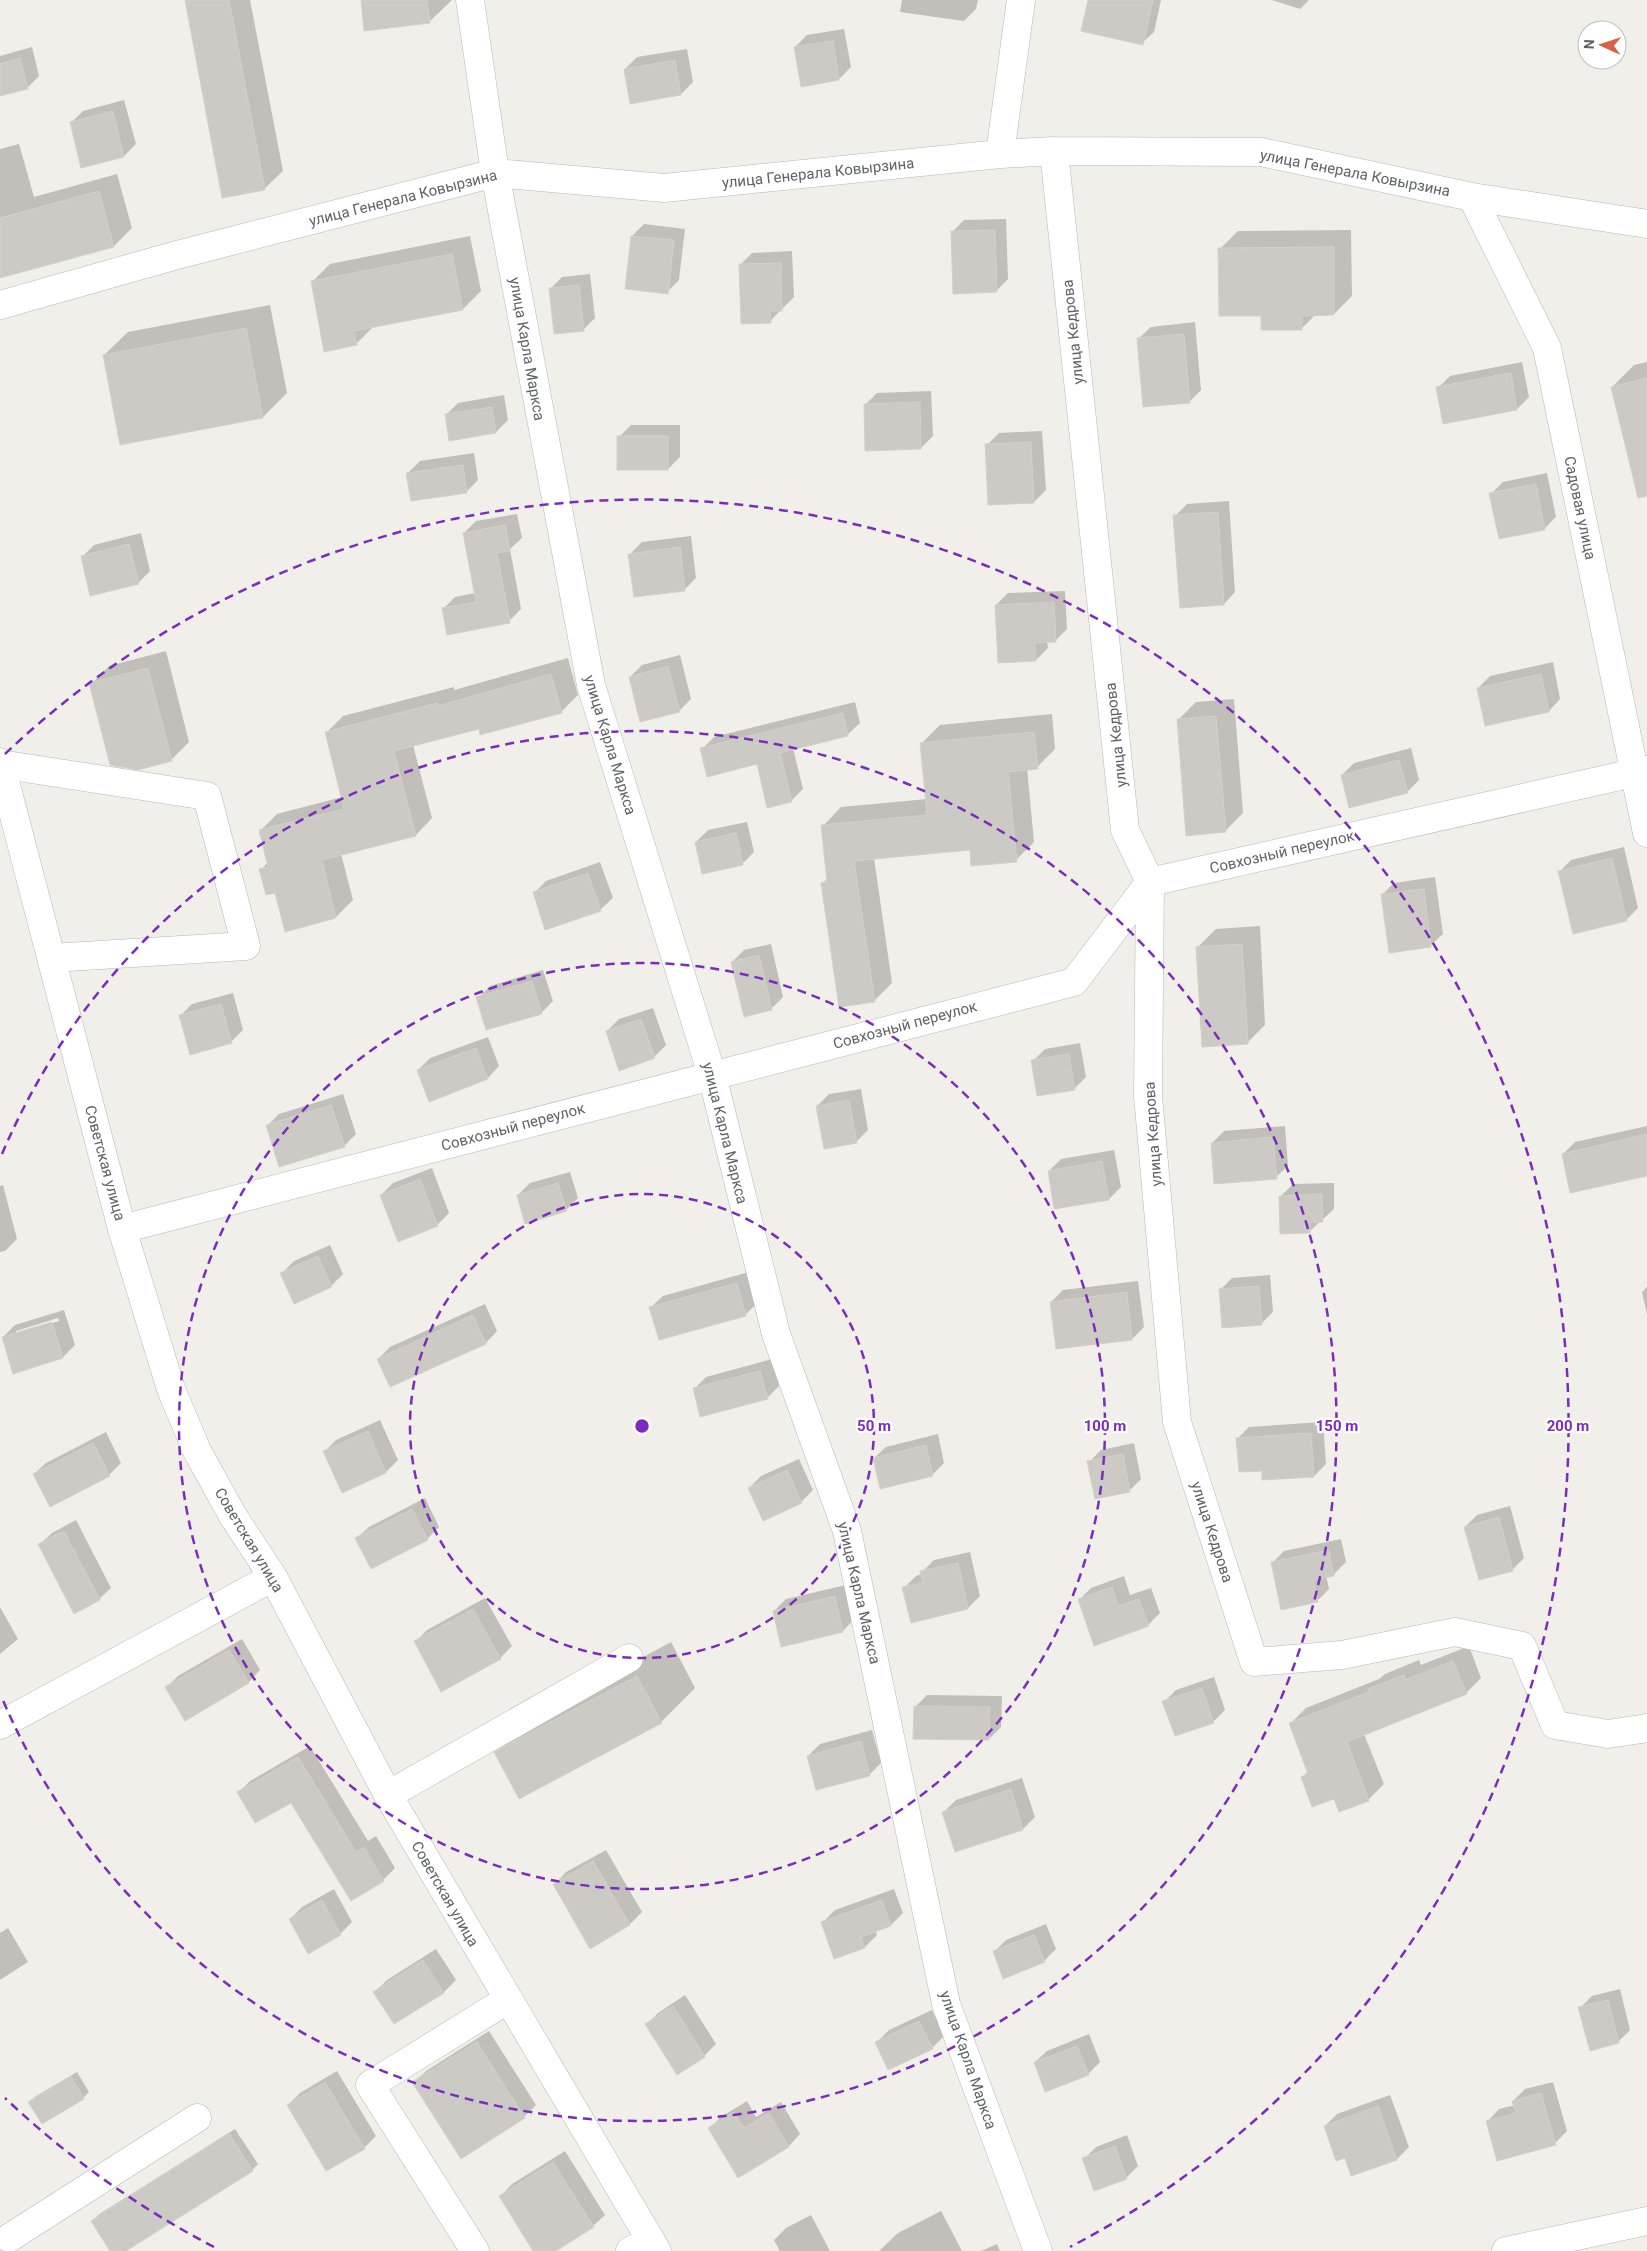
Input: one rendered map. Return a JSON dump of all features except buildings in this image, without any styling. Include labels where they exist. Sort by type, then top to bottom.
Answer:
[{"type":"street","name":"улица Карла Маркса","points":[[470,0],[495,174],[590,685],[712,1075],[776,1334],[847,1531],[946,2004],[1038,2251]]},
{"type":"street","points":[[1000,154],[1021,0]]},
{"type":"street","name":"улица Генерала Ковырзина","points":[[0,306],[177,254],[495,174],[664,188],[1000,154],[1054,151],[1261,152],[1472,197],[1647,224]]},
{"type":"street","name":"улица Кедрова","points":[[1054,151],[1126,830],[1150,882],[1148,1096],[1177,1422],[1254,1662],[1342,1654],[1456,1632],[1522,1646],[1556,1725],[1608,1734],[1647,1728]]},
{"type":"street","name":"Садовая улица","points":[[1472,197],[1547,348],[1640,772],[1647,833]]},
{"type":"street","points":[[0,763],[208,796],[246,946],[51,958]]},
{"type":"street","name":"Советская улица","points":[[0,763],[8,829],[51,958],[122,1229],[171,1389],[198,1451],[233,1516],[272,1577],[388,1795],[507,2000],[646,2247]]},
{"type":"street","name":"Совхозный переулок","points":[[122,1229],[1074,982],[1150,882],[1640,772]]},
{"type":"street","points":[[0,1725],[272,1577]]},
{"type":"street","points":[[388,1795],[629,1658]]},
{"type":"street","points":[[475,2251],[370,2085],[507,2000]]},
{"type":"street","points":[[8,2238],[197,2118]]},
{"type":"street","points":[[1506,2251],[1647,2221]]}]
